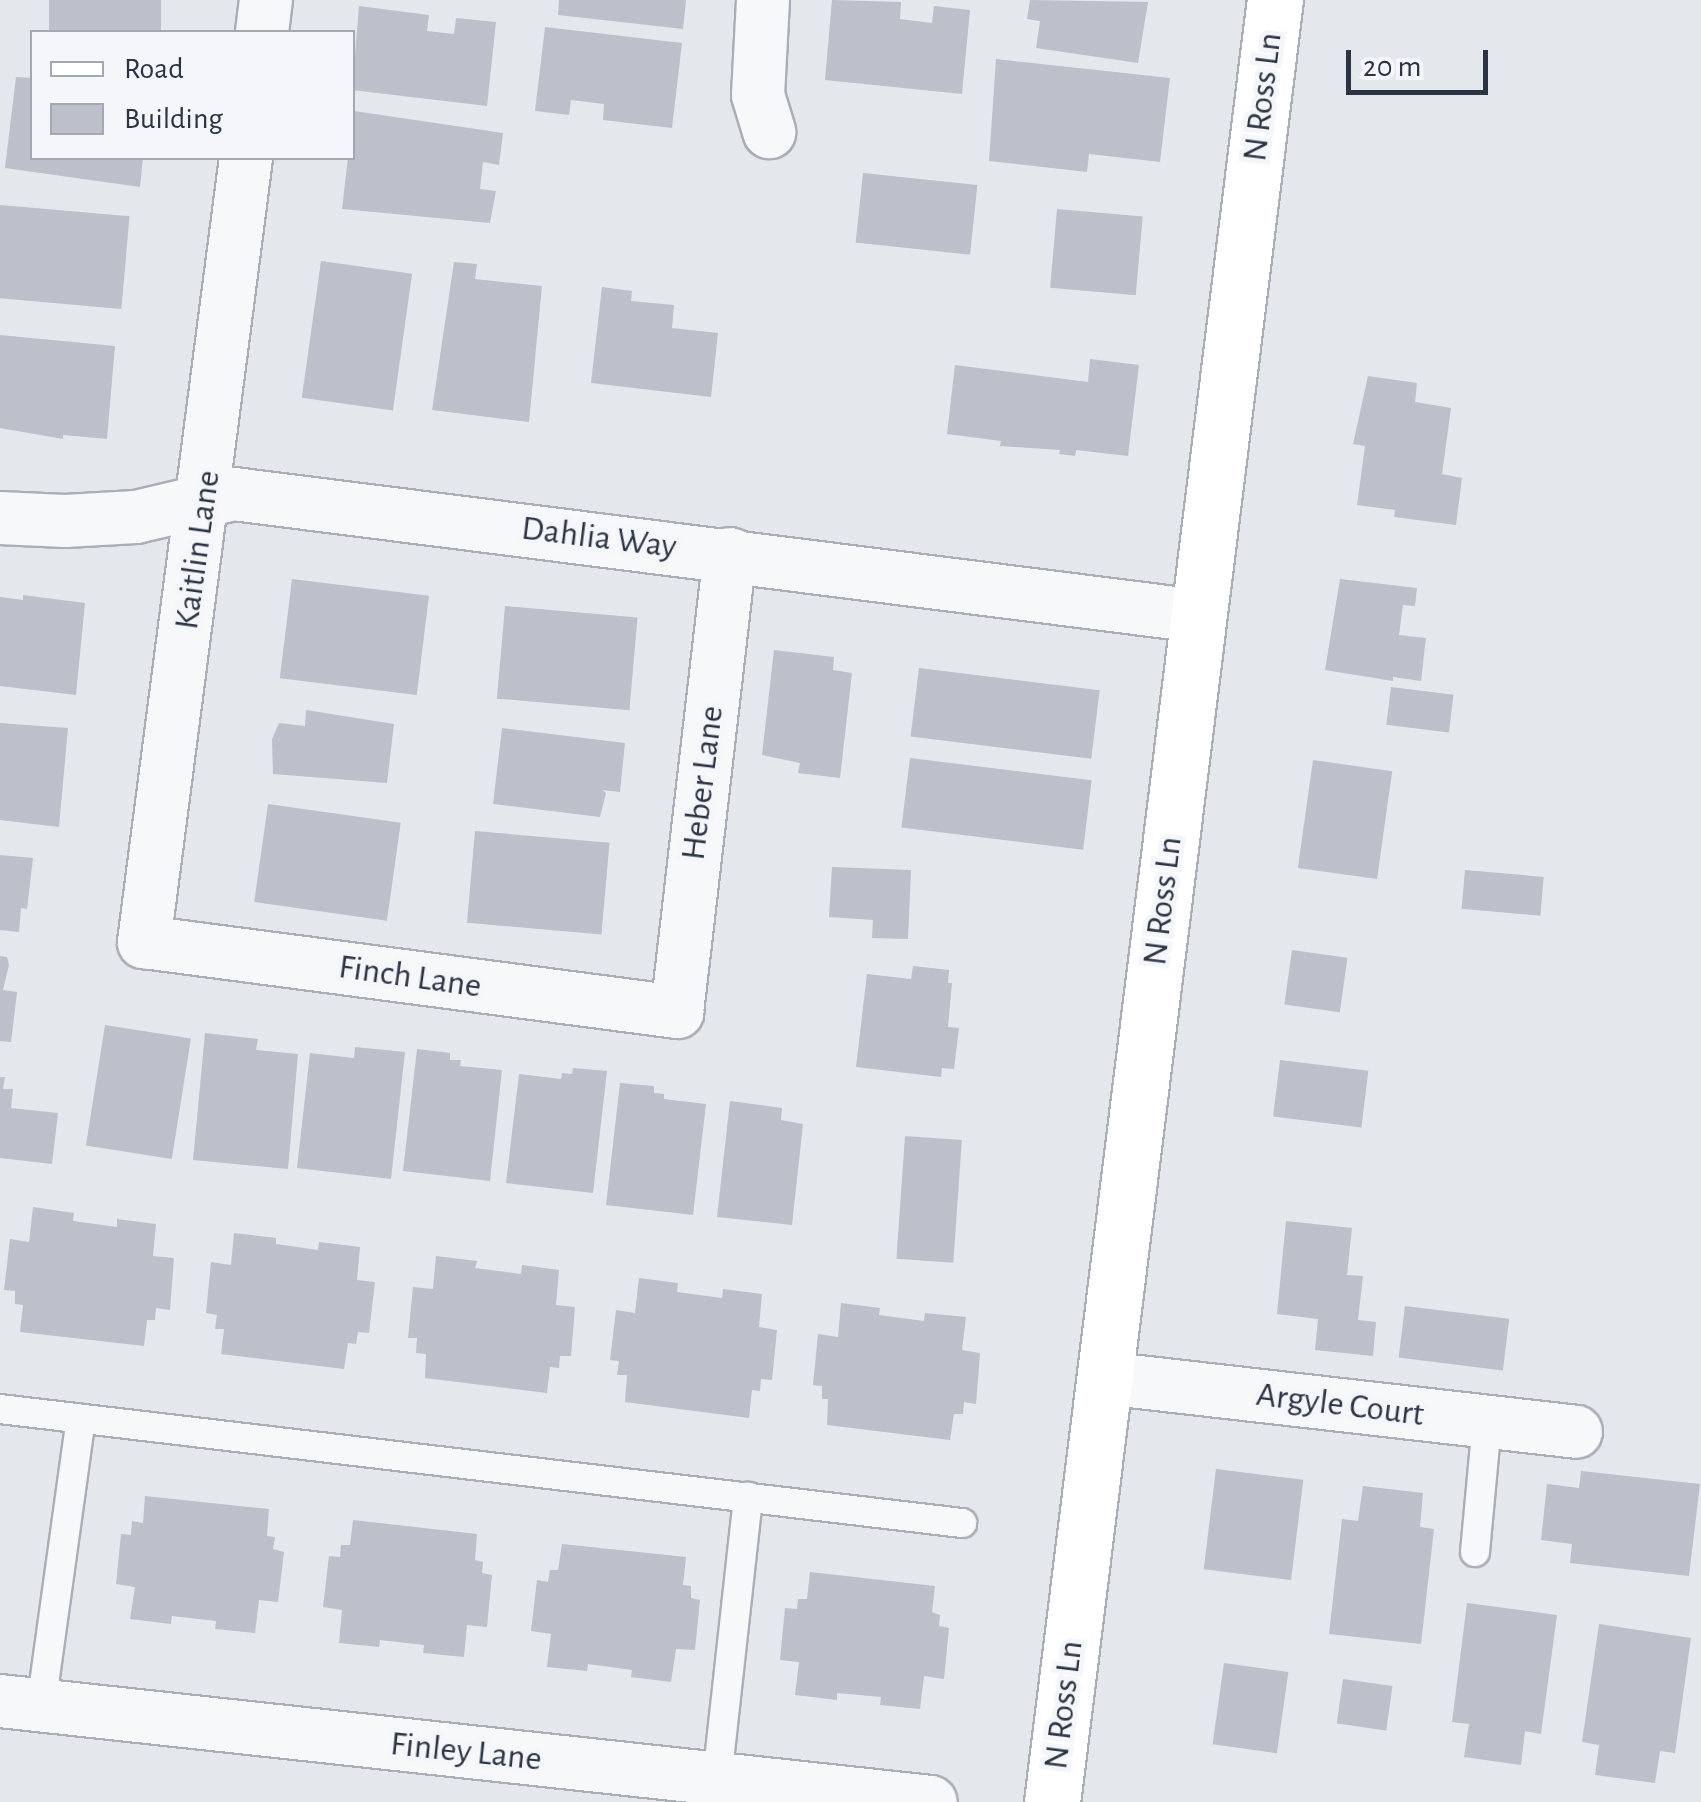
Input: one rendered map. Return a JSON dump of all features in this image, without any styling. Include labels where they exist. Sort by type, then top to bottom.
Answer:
[{"type":"main road","name":"N Ross Ln","points":[[1052,1802],[1275,0]]},
{"type":"street","points":[[262,30],[266,0]]},
{"type":"street","points":[[763,0],[758,95],[769,132]]},
{"type":"street","name":"Kaitlin Lane","points":[[144,942],[205,500],[246,160]]},
{"type":"street","name":"Dahlia Way","points":[[0,518],[136,518],[234,494],[1198,616]]},
{"type":"street","name":"Heber Lane","points":[[676,1012],[730,554]]},
{"type":"street","name":"Finch Lane","points":[[144,942],[676,1012]]},
{"type":"street","name":"Argyle Court","points":[[1104,1378],[1576,1432]]},
{"type":"street","name":"Finley Lane","points":[[20,1704],[932,1802]]},
{"type":"lane","points":[[0,1409],[962,1523]]},
{"type":"lane","points":[[20,1704],[81,1418]]},
{"type":"lane","points":[[1475,1552],[1487,1422]]},
{"type":"lane","points":[[717,1779],[748,1498]]},
{"type":"building","points":[[49,0],[161,0],[161,30],[49,30]]},
{"type":"building","points":[[559,0],[686,0],[683,29],[558,15]]},
{"type":"building","points":[[832,0],[901,2],[900,19],[932,23],[934,6],[970,10],[962,94],[825,80]]},
{"type":"building","points":[[1030,0],[1148,2],[1138,63],[1036,48],[1040,21],[1027,19]]},
{"type":"building","points":[[359,6],[429,15],[427,31],[454,34],[456,18],[496,22],[487,106],[355,90]]},
{"type":"building","points":[[545,27],[682,43],[672,128],[603,120],[604,104],[571,100],[569,115],[535,111]]},
{"type":"building","points":[[996,59],[1170,78],[1160,162],[1089,154],[1087,172],[989,161]]},
{"type":"building","points":[[16,77],[30,78],[30,160],[143,160],[140,187],[5,168]]},
{"type":"building","points":[[355,111],[503,133],[499,165],[483,162],[480,189],[496,191],[490,223],[342,209],[348,160],[355,160]]},
{"type":"building","points":[[863,173],[977,185],[970,255],[856,243]]},
{"type":"building","points":[[0,205],[130,216],[121,309],[0,298]]},
{"type":"building","points":[[1057,209],[1143,216],[1136,295],[1050,288]]},
{"type":"building","points":[[321,261],[412,274],[393,410],[302,398]]},
{"type":"building","points":[[454,262],[477,264],[475,279],[542,286],[529,422],[432,410]]},
{"type":"building","points":[[602,287],[632,291],[631,301],[674,305],[672,328],[718,333],[711,397],[591,383]]},
{"type":"building","points":[[0,335],[115,346],[107,439],[63,435],[63,439],[0,428]]},
{"type":"building","points":[[1090,359],[1139,365],[1128,456],[1076,450],[1075,456],[1059,454],[1060,450],[1000,446],[1001,441],[947,434],[955,365],[1088,382]]},
{"type":"building","points":[[1368,376],[1417,383],[1415,402],[1451,408],[1442,474],[1462,478],[1456,525],[1394,517],[1395,510],[1357,505],[1365,446],[1353,444]]},
{"type":"building","points":[[292,579],[429,596],[417,695],[280,678]]},
{"type":"building","points":[[1340,579],[1417,588],[1415,606],[1403,605],[1399,635],[1426,638],[1421,681],[1393,677],[1393,681],[1325,670]]},
{"type":"building","points":[[23,595],[85,603],[76,695],[0,686],[0,597],[23,600]]},
{"type":"building","points":[[505,606],[637,618],[629,710],[497,699]]},
{"type":"building","points":[[774,650],[834,657],[833,670],[852,673],[840,778],[798,773],[800,763],[762,755]]},
{"type":"building","points":[[919,668],[1100,690],[1091,759],[911,736]]},
{"type":"building","points":[[1391,687],[1454,695],[1449,732],[1386,725]]},
{"type":"building","points":[[306,710],[394,724],[387,783],[273,774],[272,739],[279,723],[305,726]]},
{"type":"building","points":[[0,723],[68,728],[59,827],[0,820]]},
{"type":"building","points":[[502,728],[625,743],[620,792],[602,790],[606,793],[600,817],[493,804]]},
{"type":"building","points":[[910,758],[1092,780],[1083,850],[901,827]]},
{"type":"building","points":[[1313,760],[1392,771],[1377,879],[1298,868]]},
{"type":"building","points":[[268,804],[401,823],[387,921],[254,902]]},
{"type":"building","points":[[475,831],[609,843],[601,934],[467,923]]},
{"type":"building","points":[[0,855],[33,858],[27,909],[21,908],[19,932],[0,930]]},
{"type":"building","points":[[832,867],[911,870],[908,939],[872,938],[873,920],[829,917]]},
{"type":"building","points":[[1465,870],[1544,877],[1540,916],[1462,909]]},
{"type":"building","points":[[1292,950],[1347,958],[1340,1012],[1284,1004]]},
{"type":"building","points":[[0,956],[7,957],[9,965],[3,990],[17,992],[11,1042],[0,1041]]},
{"type":"building","points":[[913,966],[949,970],[948,983],[952,983],[948,1027],[959,1028],[954,1069],[942,1068],[941,1077],[856,1067],[867,974],[911,979]]},
{"type":"building","points":[[105,1025],[191,1039],[172,1159],[86,1145]]},
{"type":"building","points":[[205,1033],[258,1039],[256,1050],[298,1054],[288,1169],[193,1160]]},
{"type":"building","points":[[355,1047],[405,1052],[391,1179],[297,1168],[310,1053],[354,1058]]},
{"type":"building","points":[[417,1049],[450,1053],[450,1060],[461,1060],[460,1066],[502,1070],[490,1181],[403,1171]]},
{"type":"building","points":[[1280,1060],[1368,1071],[1361,1127],[1273,1117]]},
{"type":"building","points":[[573,1068],[607,1071],[593,1193],[506,1183],[519,1074],[561,1079],[562,1073],[572,1074]]},
{"type":"building","points":[[0,1077],[5,1077],[3,1089],[13,1089],[11,1108],[58,1113],[52,1164],[0,1158]]},
{"type":"building","points":[[620,1083],[654,1086],[654,1093],[664,1094],[664,1099],[706,1104],[693,1215],[606,1205]]},
{"type":"building","points":[[730,1101],[782,1108],[781,1120],[803,1124],[792,1225],[717,1217]]},
{"type":"building","points":[[905,1136],[962,1140],[953,1263],[896,1259]]},
{"type":"building","points":[[33,1207],[74,1213],[73,1221],[117,1227],[117,1219],[156,1224],[153,1256],[174,1258],[170,1310],[156,1308],[155,1320],[147,1320],[144,1346],[20,1332],[23,1305],[15,1304],[15,1291],[4,1290],[10,1239],[29,1242]]},
{"type":"building","points":[[1286,1221],[1352,1228],[1347,1275],[1363,1276],[1358,1320],[1376,1322],[1373,1356],[1315,1350],[1318,1319],[1277,1314]]},
{"type":"building","points":[[234,1233],[276,1238],[276,1244],[318,1250],[319,1242],[360,1247],[357,1280],[375,1282],[369,1333],[358,1332],[356,1344],[348,1343],[344,1369],[221,1354],[224,1329],[215,1329],[217,1315],[206,1313],[211,1262],[231,1265]]},
{"type":"building","points":[[436,1256],[477,1261],[475,1268],[521,1274],[522,1265],[559,1270],[556,1305],[575,1307],[571,1356],[560,1356],[559,1368],[550,1367],[547,1393],[425,1378],[426,1354],[416,1353],[417,1338],[408,1338],[413,1287],[433,1289]]},
{"type":"building","points":[[639,1278],[678,1283],[677,1292],[722,1298],[723,1289],[762,1294],[759,1327],[777,1330],[772,1380],[761,1379],[760,1391],[752,1390],[749,1418],[625,1402],[627,1375],[617,1375],[619,1361],[610,1360],[616,1310],[635,1313]]},
{"type":"building","points":[[841,1303],[880,1308],[879,1315],[924,1321],[925,1313],[966,1317],[962,1350],[980,1353],[976,1404],[964,1402],[963,1414],[954,1414],[950,1440],[827,1425],[828,1399],[822,1399],[822,1386],[813,1385],[818,1334],[838,1337]]},
{"type":"building","points":[[1405,1306],[1509,1319],[1503,1370],[1399,1358]]},
{"type":"building","points":[[1216,1469],[1303,1480],[1291,1580],[1204,1569]]},
{"type":"building","points":[[1581,1471],[1700,1484],[1689,1576],[1570,1563],[1572,1544],[1541,1540],[1547,1484],[1579,1488]]},
{"type":"building","points":[[1363,1486],[1423,1493],[1420,1527],[1434,1529],[1421,1644],[1329,1634],[1342,1519],[1358,1521]]},
{"type":"building","points":[[145,1496],[269,1509],[267,1536],[275,1537],[273,1549],[284,1552],[278,1602],[259,1600],[255,1633],[215,1629],[216,1621],[172,1616],[171,1624],[130,1619],[135,1587],[116,1584],[121,1534],[131,1535],[132,1521],[143,1523]]},
{"type":"building","points":[[353,1520],[477,1534],[475,1560],[483,1562],[482,1573],[492,1575],[487,1627],[467,1625],[464,1657],[423,1653],[424,1645],[380,1640],[379,1647],[339,1643],[342,1610],[323,1607],[329,1556],[340,1557],[341,1545],[350,1545]]},
{"type":"building","points":[[562,1544],[686,1557],[683,1585],[691,1586],[691,1598],[700,1600],[695,1650],[676,1649],[671,1682],[631,1677],[632,1670],[588,1664],[587,1671],[547,1667],[551,1634],[531,1631],[537,1580],[548,1582],[550,1570],[558,1570]]},
{"type":"building","points":[[810,1572],[935,1586],[932,1612],[940,1615],[939,1626],[949,1628],[944,1679],[924,1676],[920,1709],[880,1705],[881,1697],[837,1693],[837,1700],[795,1695],[799,1662],[780,1660],[785,1608],[797,1609],[798,1599],[807,1599]]},
{"type":"building","points":[[1467,1603],[1557,1615],[1541,1734],[1525,1731],[1521,1765],[1464,1757],[1469,1724],[1452,1722]]},
{"type":"building","points":[[1599,1624],[1691,1638],[1675,1753],[1660,1751],[1655,1783],[1595,1775],[1599,1745],[1582,1742]]},
{"type":"building","points":[[1224,1663],[1288,1672],[1277,1753],[1213,1744]]},
{"type":"building","points":[[1343,1679],[1393,1686],[1386,1731],[1337,1724]]}]
